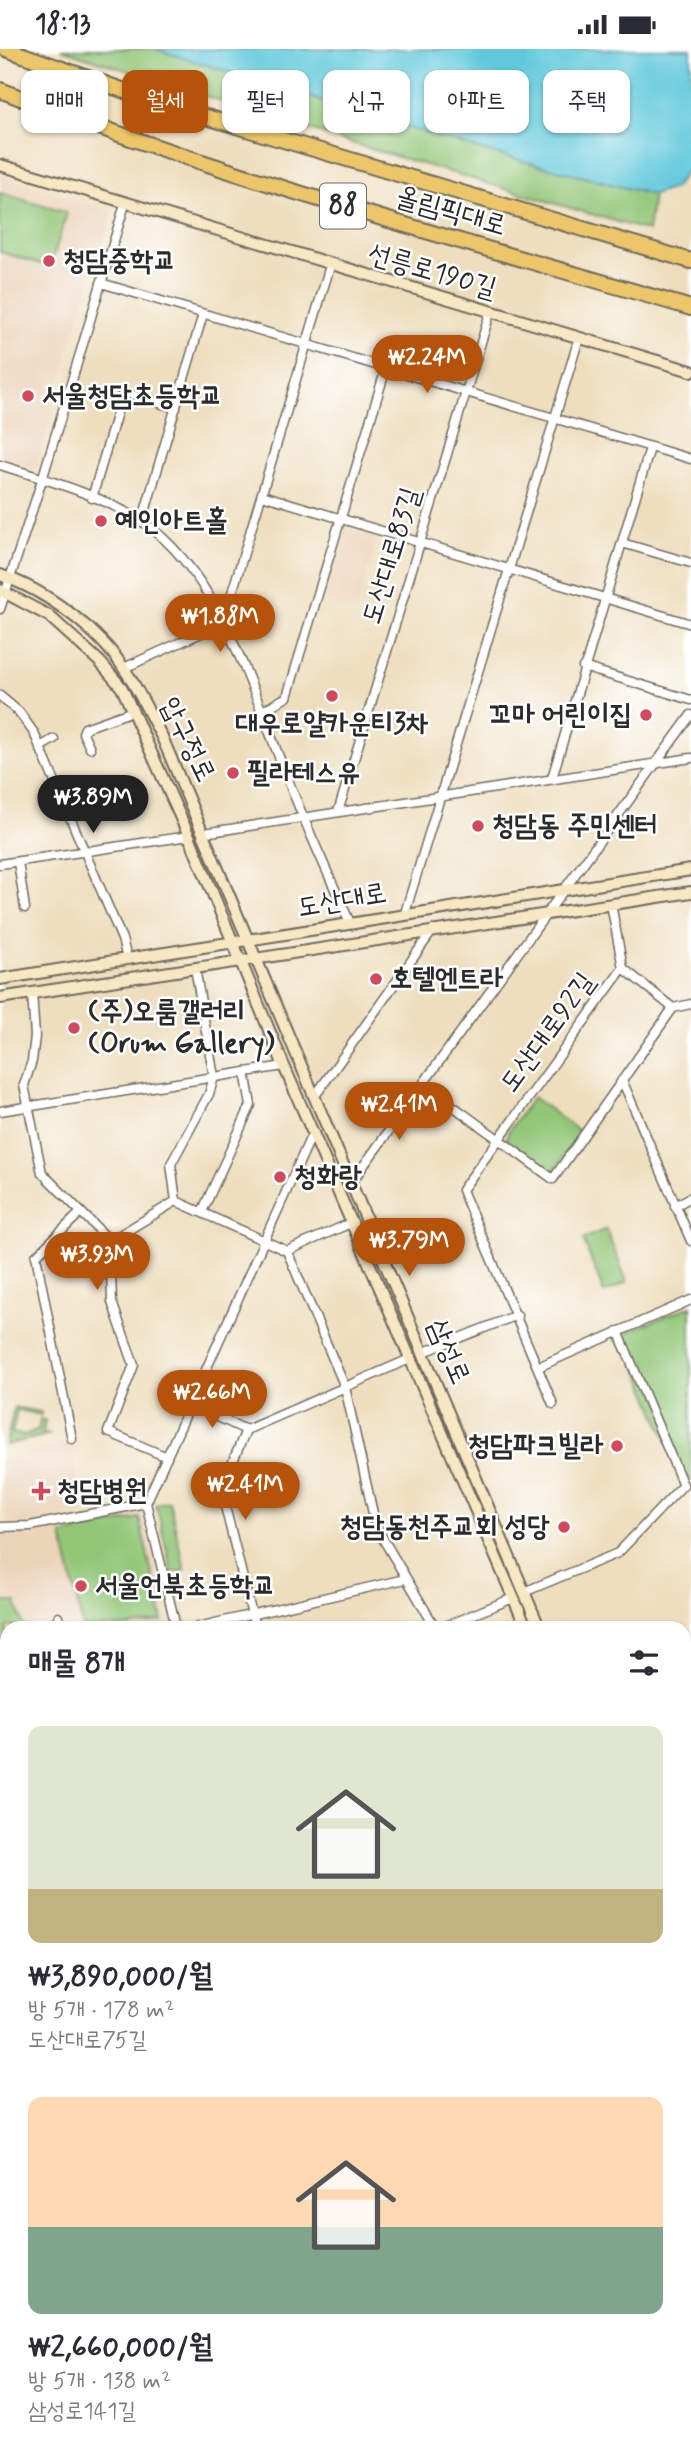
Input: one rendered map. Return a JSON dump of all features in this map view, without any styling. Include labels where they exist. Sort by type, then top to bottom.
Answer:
[{"type":"highway","name":"올림픽대로","points":[[6,49],[159,103],[691,260]]},
{"type":"highway","name":"올림픽대로","points":[[0,90],[57,113],[358,211],[691,308]]},
{"type":"main road","name":"선릉로190길","points":[[0,165],[330,266],[691,371]]},
{"type":"main road","name":"압구정로","points":[[5,577],[52,602],[89,630],[124,668],[169,751],[248,941]]},
{"type":"main road","name":"압구정로","points":[[3,591],[48,616],[75,639],[122,688],[189,836],[241,961]]},
{"type":"main road","name":"도산대로","points":[[0,979],[691,870]]},
{"type":"main road","name":"도산대로","points":[[0,998],[691,892]]},
{"type":"main road","name":"삼성로","points":[[248,941],[536,1621]]},
{"type":"main road","name":"삼성로","points":[[241,961],[523,1621]]},
{"type":"street","points":[[0,608],[5,577],[42,480],[125,204]]},
{"type":"street","points":[[124,668],[223,623],[330,266]]},
{"type":"street","points":[[101,283],[691,459]]},
{"type":"street","name":"도산대로83길","points":[[338,812],[490,313]]},
{"type":"street","points":[[142,522],[203,314]]},
{"type":"street","points":[[405,913],[579,338]]},
{"type":"street","points":[[260,712],[286,698],[386,368]]},
{"type":"street","points":[[92,498],[123,393],[176,408]]},
{"type":"street","points":[[552,778],[650,448]]},
{"type":"street","points":[[0,465],[92,498],[142,522],[170,544],[192,569],[223,623],[302,817],[351,923]]},
{"type":"street","points":[[262,495],[691,624]]},
{"type":"street","points":[[622,543],[691,563]]},
{"type":"street","points":[[583,667],[691,700]]},
{"type":"street","points":[[0,696],[19,712],[40,747],[85,851],[127,959]]},
{"type":"street","points":[[89,748],[83,733],[85,727],[133,711]]},
{"type":"street","points":[[351,1183],[424,1085],[554,900],[614,824],[691,715]]},
{"type":"street","points":[[40,747],[54,739]]},
{"type":"street","points":[[204,833],[691,758]]},
{"type":"street","points":[[0,864],[189,836]]},
{"type":"street","points":[[18,862],[25,908]]},
{"type":"street","name":"도산대로92길","points":[[553,1404],[462,1190],[623,968],[611,904]]},
{"type":"street","points":[[315,1096],[433,930]]},
{"type":"street","points":[[176,1201],[171,1164],[209,1094],[214,1077],[195,968]]},
{"type":"street","points":[[623,968],[673,1008]]},
{"type":"street","points":[[32,993],[35,1036],[32,1061],[24,1085],[42,1173],[110,1241],[112,1302],[134,1365],[107,1432],[167,1457]]},
{"type":"street","points":[[424,1085],[553,1179],[673,1008],[691,1004]]},
{"type":"street","points":[[0,1111],[284,1066]]},
{"type":"street","points":[[202,1212],[251,1105],[245,1072]]},
{"type":"street","points":[[622,1080],[691,1241]]},
{"type":"street","points":[[175,1621],[146,1503],[313,1132]]},
{"type":"street","points":[[675,1206],[691,1197]]},
{"type":"street","points":[[176,1201],[287,1251],[345,1387],[376,1527],[431,1621]]},
{"type":"street","points":[[110,1241],[176,1201]]},
{"type":"street","points":[[72,1439],[36,1256],[80,1213]]},
{"type":"street","points":[[287,1251],[353,1222]]},
{"type":"street","points":[[538,1367],[691,1300]]},
{"type":"street","points":[[424,1352],[517,1315]]},
{"type":"street","points":[[524,1592],[618,1553],[687,1486],[618,1331]]},
{"type":"street","points":[[254,1621],[221,1490],[246,1430],[412,1358]]},
{"type":"street","points":[[190,1404],[246,1430]]},
{"type":"street","points":[[0,1527],[30,1526],[146,1503]]},
{"type":"street","points":[[225,1621],[405,1579]]},
{"type":"street","points":[[457,1621],[513,1598]]},
{"type":"street","points":[[58,1617],[59,1621]]},
{"type":"shaded area","name":"청담중학교","points":[[0,175],[113,212],[74,332],[36,471],[0,460]]},
{"type":"shaded area","points":[[342,525],[379,536],[356,610],[321,600]]},
{"type":"shaded area","name":"청담병원","points":[[71,1441],[82,1512],[30,1524],[7,1525],[0,1459]]},
{"type":"shaded area","name":"서울언북초등학교","points":[[138,1506],[144,1510],[167,1621],[0,1621],[0,1532],[25,1532]]},
{"type":"green space","points":[[61,49],[155,49],[223,70],[222,101],[208,97],[208,70],[126,70]]},
{"type":"green space","points":[[309,97],[323,101],[323,133],[410,133],[410,128],[481,150],[653,195],[648,231],[309,130]]},
{"type":"green space","points":[[0,193],[67,213],[50,267],[0,252]]},
{"type":"green space","points":[[533,1097],[580,1132],[554,1170],[548,1170],[506,1140],[508,1132]]},
{"type":"green space","points":[[606,1229],[627,1282],[604,1293],[583,1239]]},
{"type":"green space","points":[[691,1306],[691,1480],[681,1474],[625,1338],[629,1331]]},
{"type":"green space","points":[[14,1407],[41,1412],[41,1415],[17,1410],[12,1433],[25,1435],[39,1429],[40,1419],[45,1420],[43,1433],[51,1434],[6,1445]]},
{"type":"green space","points":[[169,1501],[185,1570],[172,1573],[156,1504]]},
{"type":"green space","points":[[139,1518],[163,1621],[82,1621],[62,1535]]},
{"type":"green space","points":[[0,1602],[16,1602],[22,1621],[0,1621]]},
{"type":"water","points":[[155,49],[691,49],[691,172],[685,172],[675,188],[653,195],[426,133],[529,133],[529,70],[424,70],[424,132],[410,128],[410,70],[323,70],[323,101],[309,97],[309,70],[223,70]]},
{"type":"place","name":"청담중학교","points":[[49,261]]},
{"type":"place","name":"서울청담초등학교","points":[[28,396]]},
{"type":"place","name":"예인아트홀","points":[[101,521]]},
{"type":"place","name":"대우로얄카운티3차","points":[[332,696]]},
{"type":"place","name":"꼬마 어린이집","points":[[646,715]]},
{"type":"place","name":"필라테스유","points":[[233,773]]},
{"type":"place","name":"청담동 주민센터","points":[[478,826]]},
{"type":"place","name":"호텔엔트라","points":[[376,979]]},
{"type":"place","name":"(주)오룸갤러리 (Orum Gallery)","points":[[74,1028]]},
{"type":"place","name":"청화랑","points":[[280,1177]]},
{"type":"place","name":"청담파크빌라","points":[[617,1446]]},
{"type":"place","name":"청담병원","points":[[41,1491]]},
{"type":"place","name":"청담동천주교회 성당","points":[[564,1527]]},
{"type":"place","name":"서울언북초등학교","points":[[81,1586]]}]
